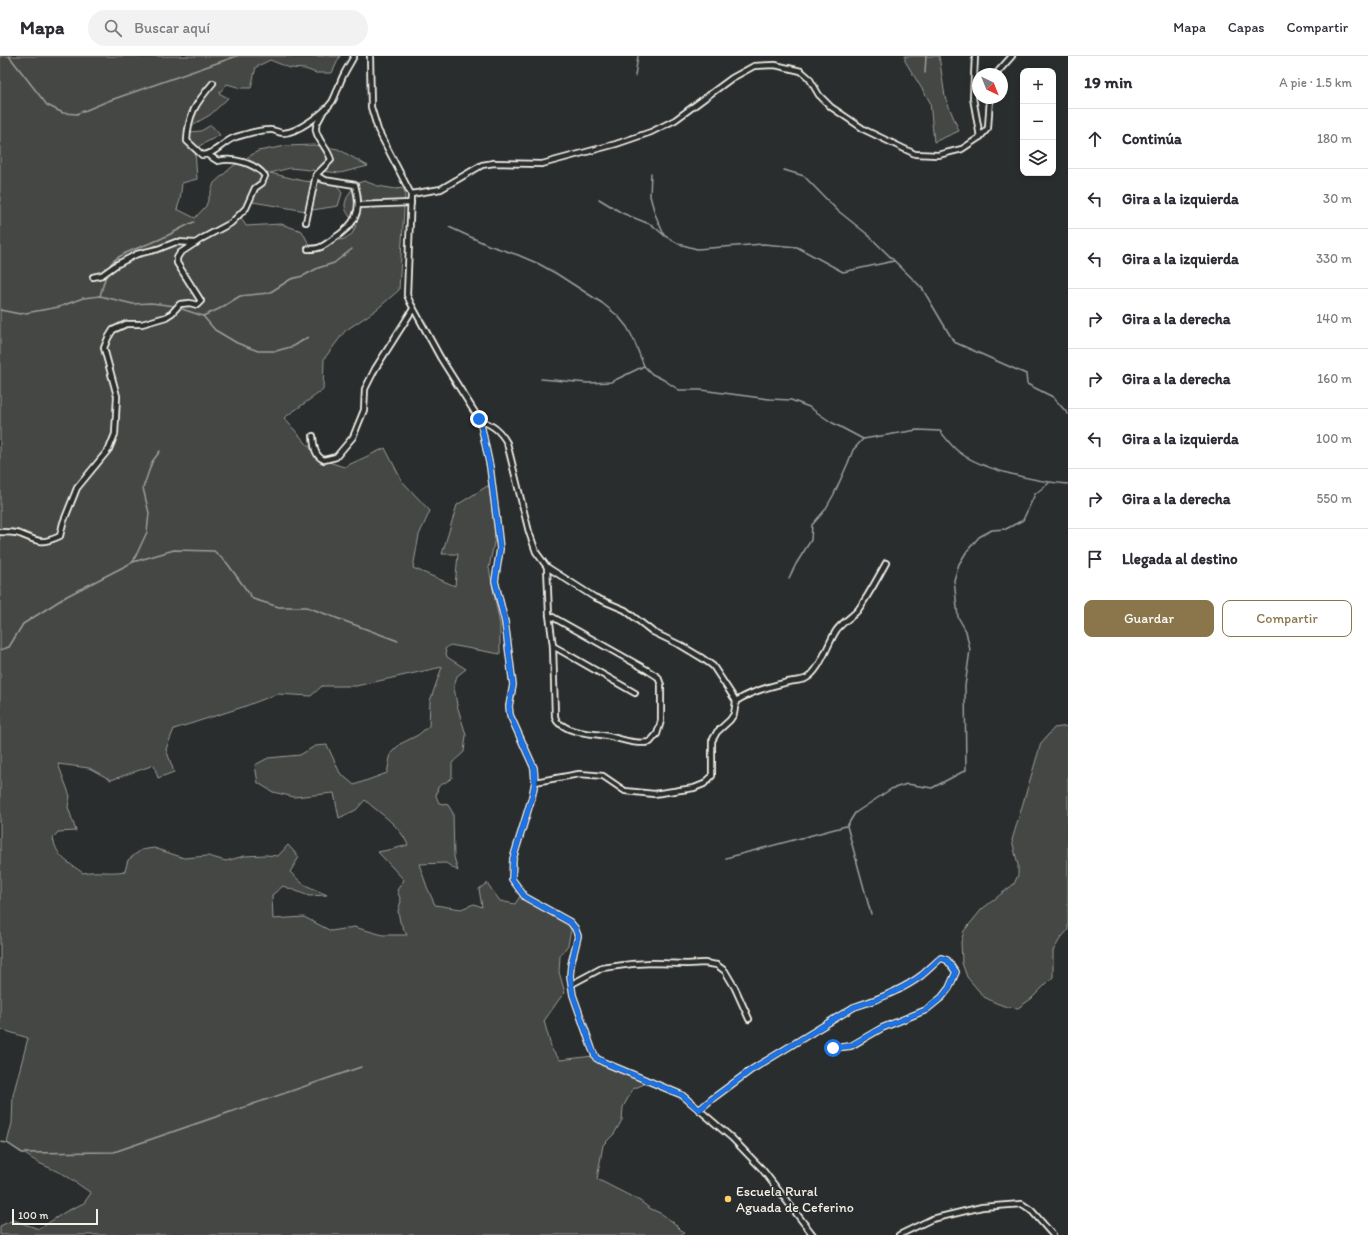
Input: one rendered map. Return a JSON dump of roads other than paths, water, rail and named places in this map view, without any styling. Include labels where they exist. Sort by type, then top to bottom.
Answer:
[{"type":"street","points":[[208,155],[226,141],[236,137],[268,130],[274,130],[282,133],[293,131],[323,112],[332,102],[344,73],[354,56]]},
{"type":"street","points":[[370,56],[371,107],[378,130],[411,194],[407,295],[413,309],[440,357],[479,419],[490,467],[500,549],[495,581],[505,622],[513,685],[509,706],[510,715],[534,768],[535,782],[532,797],[513,859],[512,879],[525,897],[570,922],[575,928],[578,936],[570,976],[573,995],[583,1026],[596,1058],[682,1095],[732,1138],[762,1169],[813,1235]]},
{"type":"street","points":[[975,56],[973,98],[980,138]]},
{"type":"street","points":[[1001,68],[1012,56]]},
{"type":"street","points":[[411,194],[441,189],[482,165],[494,163],[542,164],[616,144],[651,132],[675,120],[732,78],[754,66],[775,65],[801,71],[809,78],[819,96],[831,107],[865,130],[915,154],[938,155],[962,150],[980,138],[988,128],[990,104]]},
{"type":"street","points":[[0,532],[18,534],[32,540],[48,541],[60,536],[63,523],[77,488],[108,449],[115,434],[117,396],[104,348],[108,338],[113,330],[126,324],[142,324],[166,317],[180,304],[190,303],[197,305],[201,301],[177,263],[180,253],[231,223],[246,208],[255,188],[262,182],[265,176],[260,170],[234,159],[218,161],[208,155],[202,155],[187,141],[189,120],[196,105],[213,83]]},
{"type":"street","points":[[306,222],[316,175],[331,160],[330,154],[318,136],[316,129],[323,112]]},
{"type":"street","points":[[308,249],[320,249],[346,230],[354,220],[358,205],[358,194],[355,186],[324,180],[316,175]]},
{"type":"street","points":[[358,205],[411,203]]},
{"type":"street","points":[[93,277],[102,275],[116,265],[137,254],[158,249],[176,242],[196,243]]},
{"type":"street","points":[[313,436],[314,448],[319,458],[324,460],[336,456],[353,437],[364,410],[365,389],[375,369],[413,309]]},
{"type":"street","points":[[479,419],[497,429],[507,443],[529,532],[536,552],[547,567],[594,597],[625,610],[653,632],[682,646],[702,658],[713,666],[736,701],[734,714],[730,720],[717,732],[712,741],[712,776],[704,784],[694,788],[654,794],[626,791],[603,776],[579,774],[535,782]]},
{"type":"street","points":[[736,701],[745,695],[760,689],[794,680],[804,679],[813,674],[837,629],[857,611],[874,586],[886,563]]},
{"type":"street","points":[[547,567],[549,615],[553,646],[555,716],[557,721],[560,724],[579,732],[609,736],[628,742],[646,743],[652,740],[657,734],[661,721],[661,684],[658,677],[549,615]]},
{"type":"street","points":[[553,646],[635,693]]},
{"type":"street","points":[[699,1110],[751,1070],[854,1007],[873,1001],[921,976],[941,958],[947,960],[956,972],[949,988],[942,997],[926,1010],[882,1028],[850,1046],[833,1048]]},
{"type":"street","points":[[572,984],[602,968],[632,964],[704,963],[717,965],[726,971],[749,1020]]},
{"type":"street","points":[[899,1235],[932,1219],[982,1207],[1022,1204],[1031,1210],[1053,1235]]},
{"type":"waterway","points":[[9,56],[47,105],[63,113],[77,114],[108,101],[237,56]]},
{"type":"waterway","points":[[635,76],[638,56]]},
{"type":"waterway","points":[[925,73],[926,56]]},
{"type":"waterway","points":[[784,170],[804,176],[837,210],[867,234],[922,288],[954,342],[1026,374],[1027,384],[1053,397],[1068,414]]},
{"type":"waterway","points":[[651,173],[650,196],[655,214],[664,235]]},
{"type":"waterway","points":[[599,199],[622,213],[652,225],[665,236],[679,244],[697,249],[763,244],[797,247],[843,272],[894,261]]},
{"type":"waterway","points":[[109,267],[112,262],[123,254],[162,238],[194,222]]},
{"type":"waterway","points":[[449,227],[488,245],[539,264],[602,303],[618,316],[627,327],[644,366],[652,374],[679,390],[701,390],[769,399],[791,400],[809,407],[831,422],[863,439],[917,430],[940,431],[956,450],[969,458],[996,470],[1026,478],[1068,484]]},
{"type":"waterway","points":[[179,308],[203,316],[219,309],[240,296],[269,293],[291,279],[303,276],[318,268],[334,263],[352,249]]},
{"type":"waterway","points":[[100,296],[106,275]]},
{"type":"waterway","points":[[0,310],[20,314],[59,307],[83,298],[100,296],[133,304],[151,303],[175,306]]},
{"type":"waterway","points":[[203,316],[215,330],[237,343],[258,351],[276,351],[294,346],[308,337]]},
{"type":"waterway","points":[[541,379],[588,383],[611,382],[644,366]]},
{"type":"waterway","points":[[789,578],[811,540],[812,525],[825,510],[834,494],[853,450],[863,439]]},
{"type":"waterway","points":[[133,562],[147,532],[149,513],[143,488],[152,462],[160,451]]},
{"type":"waterway","points":[[871,914],[847,826],[855,813],[891,789],[907,784],[932,788],[966,770],[965,686],[970,650],[966,631],[958,617],[954,580],[959,564],[967,551],[979,537],[992,530],[1006,529],[1023,520],[1035,494],[1049,483]]},
{"type":"waterway","points":[[0,650],[9,647],[23,624],[67,596],[133,562],[174,550],[214,551],[227,563],[253,599],[279,607],[307,607],[398,641]]},
{"type":"waterway","points":[[726,858],[846,826]]},
{"type":"waterway","points":[[0,1142],[7,1143],[22,1153],[114,1152],[361,1067]]},
{"type":"place","name":"Escuela Rural Aguada de Ceferino","points":[[728,1199]]}]
